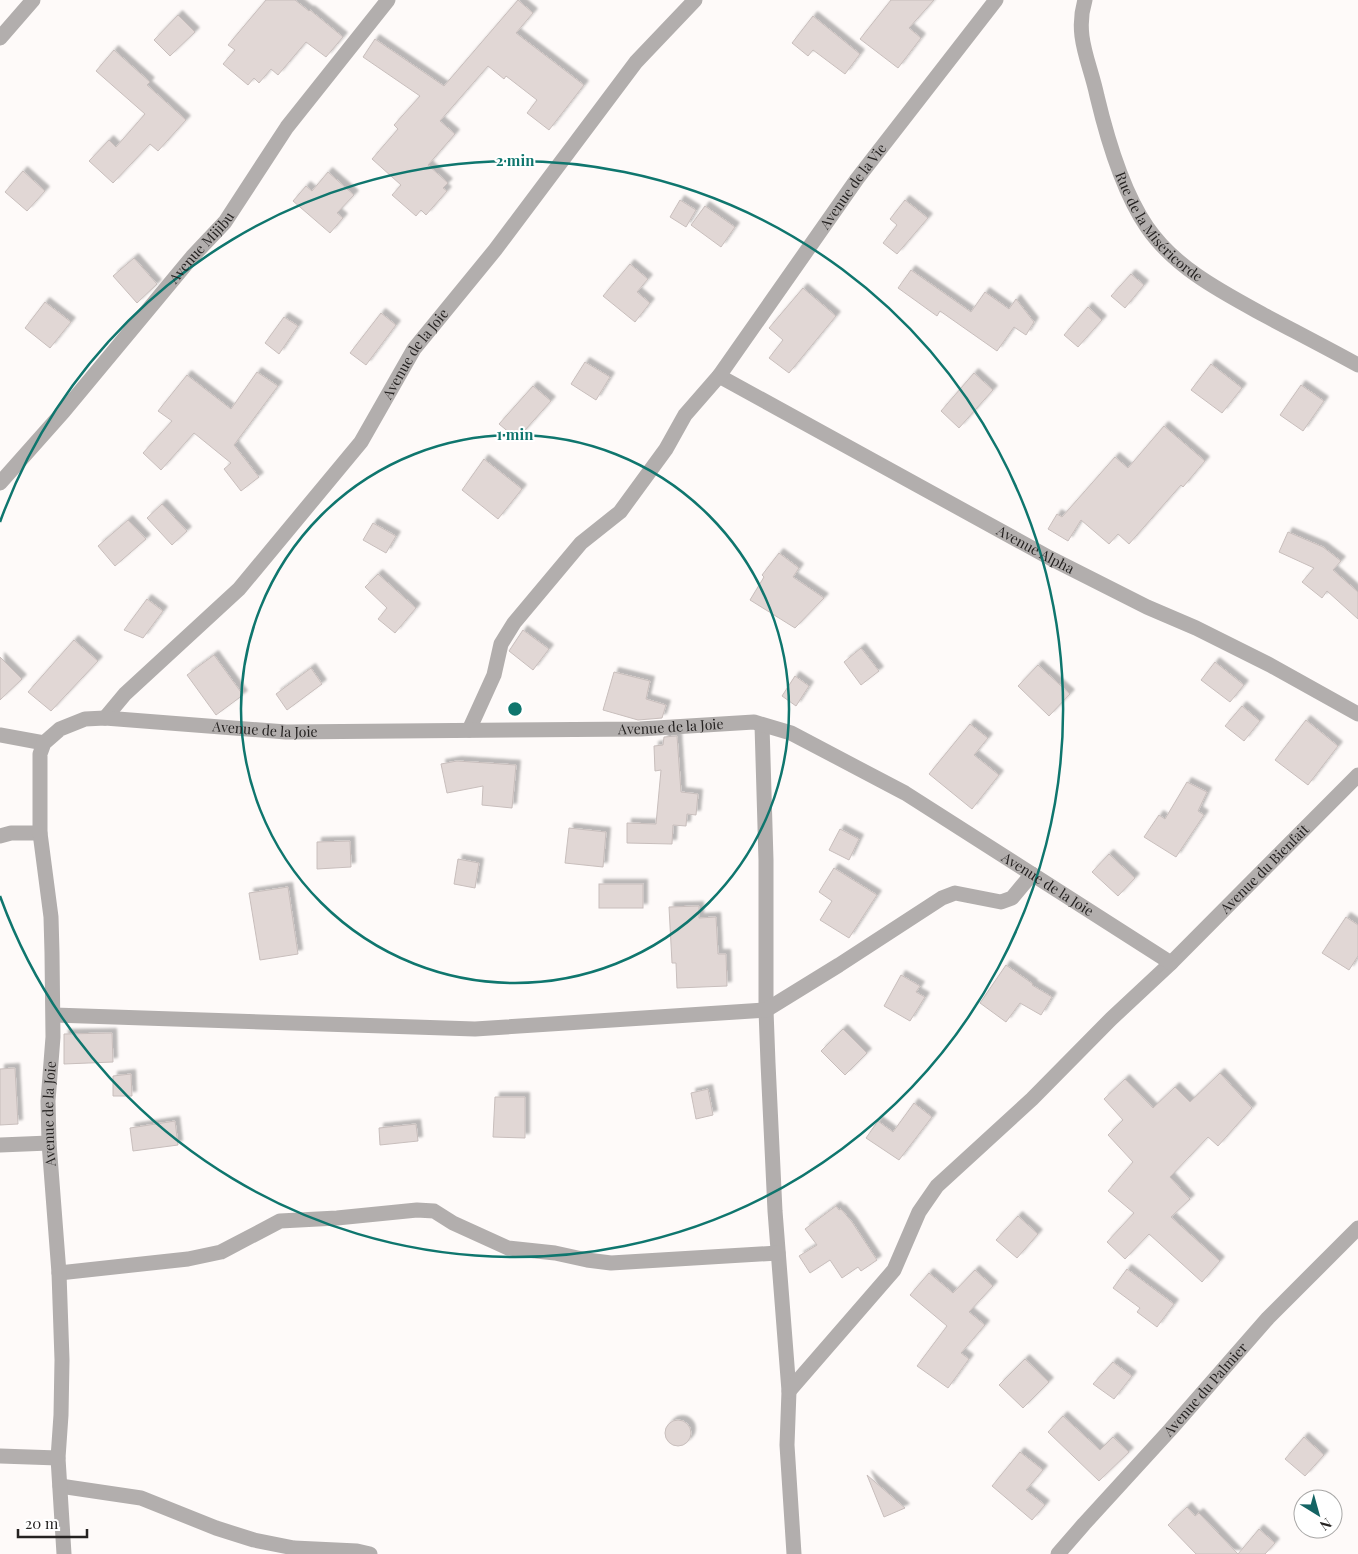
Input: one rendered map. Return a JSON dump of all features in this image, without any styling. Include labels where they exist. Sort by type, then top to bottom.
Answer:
[{"type":"street","points":[[0,38],[33,0]]},
{"type":"street","name":"Avenue Mijibu","points":[[0,484],[64,411],[192,257],[225,222],[287,127],[388,0]]},
{"type":"street","name":"Avenue de la Joie","points":[[104,718],[125,694],[239,589],[355,450],[414,350],[495,250],[636,62],[695,0]]},
{"type":"street","name":"Avenue de la Vie","points":[[469,730],[494,675],[501,644],[514,623],[581,543],[620,512],[666,449],[685,415],[718,376],[857,179],[996,0]]},
{"type":"street","name":"Rue de la Miséricorde","points":[[1085,0],[1080,19],[1082,45],[1095,84],[1104,127],[1132,204],[1148,228],[1179,262],[1201,278],[1244,304],[1358,365]]},
{"type":"street","name":"Avenue Alpha","points":[[718,376],[1050,558],[1147,607],[1196,628],[1358,714]]},
{"type":"street","name":"Avenue de la Joie","points":[[64,1554],[58,1458],[62,1415],[59,1274],[49,1143],[48,1101],[54,1015],[51,917],[40,833],[40,760],[44,743],[60,729],[85,719],[104,718],[286,732],[640,729],[754,722],[790,733],[905,794],[1171,963]]},
{"type":"street","points":[[762,725],[766,860],[766,1010],[774,1202],[789,1391],[786,1445],[794,1554]]},
{"type":"street","points":[[0,735],[44,743]]},
{"type":"street","name":"Avenue du Bienfait","points":[[789,1391],[894,1270],[919,1212],[937,1186],[1032,1098],[1111,1019],[1171,963],[1358,775]]},
{"type":"street","points":[[0,836],[11,833],[40,833]]},
{"type":"street","points":[[54,1015],[475,1029],[766,1010],[942,898],[955,893],[1001,902],[1012,898],[1032,874]]},
{"type":"street","points":[[0,1145],[49,1143]]},
{"type":"street","points":[[59,1274],[188,1259],[221,1252],[280,1221],[337,1218],[417,1210],[434,1211],[453,1223],[508,1248],[555,1253],[587,1260],[611,1262],[778,1252]]},
{"type":"street","name":"Avenue du Palmier","points":[[1058,1554],[1268,1318],[1358,1228]]},
{"type":"street","points":[[0,1456],[58,1458]]},
{"type":"street","points":[[60,1486],[141,1498],[216,1528],[254,1540],[294,1548],[357,1551],[370,1554]]},
{"type":"building","points":[[266,0],[295,0],[343,37],[326,57],[306,42],[278,75],[271,69],[259,83],[254,78],[248,85],[223,64],[235,50],[228,45]]},
{"type":"building","points":[[518,0],[533,13],[516,33],[584,85],[549,130],[527,113],[537,100],[506,76],[504,79],[488,66],[440,121],[455,134],[428,165],[448,183],[443,188],[447,191],[426,215],[421,210],[416,216],[392,195],[401,185],[372,159],[398,129],[394,125],[420,96],[363,57],[375,39],[444,86]]},
{"type":"building","points":[[891,0],[934,0],[909,28],[921,38],[898,68],[860,39]]},
{"type":"building","points":[[178,15],[195,32],[170,56],[154,40]]},
{"type":"building","points":[[813,16],[860,54],[845,74],[813,50],[808,56],[792,43]]},
{"type":"building","points":[[114,50],[150,82],[147,85],[186,120],[158,151],[150,144],[113,183],[89,161],[109,140],[116,147],[145,114],[96,71]]},
{"type":"building","points":[[23,171],[45,191],[27,211],[5,192]]},
{"type":"building","points":[[328,172],[354,195],[337,213],[343,218],[330,233],[293,201],[306,186],[312,191]]},
{"type":"building","points":[[680,200],[696,210],[686,227],[670,217]]},
{"type":"building","points":[[905,200],[928,218],[897,254],[883,243],[897,225],[890,219]]},
{"type":"building","points":[[705,206],[735,227],[721,247],[691,225]]},
{"type":"building","points":[[134,258],[157,284],[137,303],[113,276]]},
{"type":"building","points":[[630,264],[648,279],[637,292],[650,303],[635,322],[603,296]]},
{"type":"building","points":[[911,270],[971,312],[985,292],[1009,309],[1016,299],[1034,322],[1026,335],[1014,327],[997,351],[940,311],[937,316],[898,288]]},
{"type":"building","points":[[1131,274],[1144,285],[1125,308],[1111,296]]},
{"type":"building","points":[[803,288],[836,316],[789,373],[769,358],[783,340],[769,328]]},
{"type":"building","points":[[45,302],[71,322],[50,348],[25,328]]},
{"type":"building","points":[[1088,307],[1102,320],[1078,347],[1064,335]]},
{"type":"building","points":[[381,313],[396,325],[366,365],[350,353]]},
{"type":"building","points":[[284,317],[298,326],[279,354],[265,343]]},
{"type":"building","points":[[585,362],[610,377],[596,400],[571,384]]},
{"type":"building","points":[[1211,364],[1242,388],[1222,413],[1191,390]]},
{"type":"building","points":[[257,372],[278,386],[234,445],[259,477],[241,491],[224,469],[231,463],[194,433],[161,470],[143,453],[172,421],[158,411],[187,375],[231,409]]},
{"type":"building","points":[[974,373],[993,390],[959,428],[941,411]]},
{"type":"building","points":[[1301,385],[1324,401],[1303,431],[1280,415]]},
{"type":"building","points":[[533,386],[551,401],[517,439],[499,424]]},
{"type":"building","points":[[1164,426],[1205,461],[1129,544],[1118,534],[1109,544],[1081,520],[1068,541],[1048,529],[1057,514],[1062,517],[1115,457],[1128,468]]},
{"type":"building","points":[[484,459],[522,489],[498,519],[462,490]]},
{"type":"building","points":[[162,504],[187,531],[172,545],[147,518]]},
{"type":"building","points":[[128,520],[146,539],[115,566],[98,546]]},
{"type":"building","points":[[373,523],[396,536],[386,553],[363,540]]},
{"type":"building","points":[[1288,532],[1323,547],[1341,561],[1333,570],[1358,592],[1358,619],[1327,591],[1322,598],[1302,582],[1314,568],[1279,552]]},
{"type":"building","points":[[779,553],[799,568],[793,577],[824,598],[795,628],[750,600],[764,577],[762,575]]},
{"type":"building","points":[[378,574],[416,608],[395,633],[378,619],[387,608],[365,587]]},
{"type":"building","points":[[147,599],[163,611],[143,638],[124,630]]},
{"type":"building","points":[[523,630],[549,649],[533,670],[509,651]]},
{"type":"building","points":[[74,640],[98,661],[51,711],[28,692]]},
{"type":"building","points":[[861,648],[879,671],[861,685],[844,662]]},
{"type":"building","points":[[214,655],[243,695],[216,715],[187,675]]},
{"type":"building","points":[[0,657],[22,679],[0,700]]},
{"type":"building","points":[[1215,662],[1244,685],[1230,702],[1201,680]]},
{"type":"building","points":[[1038,665],[1070,694],[1049,716],[1018,686]]},
{"type":"building","points":[[311,668],[322,684],[287,710],[276,694]]},
{"type":"building","points":[[614,672],[650,681],[646,699],[666,705],[662,718],[638,720],[603,710]]},
{"type":"building","points":[[795,676],[809,686],[796,706],[782,696]]},
{"type":"building","points":[[1242,706],[1260,721],[1244,741],[1225,726]]},
{"type":"building","points":[[1306,720],[1338,746],[1308,785],[1275,760]]},
{"type":"building","points":[[970,724],[988,738],[974,755],[999,775],[972,809],[929,774]]},
{"type":"building","points":[[677,736],[681,792],[698,794],[696,815],[687,814],[686,826],[673,825],[672,844],[627,843],[627,823],[656,824],[661,770],[655,771],[654,746],[663,745],[664,737]]},
{"type":"building","points":[[457,761],[516,765],[512,808],[482,805],[483,786],[447,793],[441,764]]},
{"type":"building","points":[[1187,782],[1207,792],[1198,811],[1204,815],[1176,857],[1144,837],[1159,815],[1165,819]]},
{"type":"building","points":[[569,828],[606,832],[603,867],[565,863]]},
{"type":"building","points":[[840,829],[859,839],[849,860],[829,850]]},
{"type":"building","points":[[350,841],[351,867],[317,869],[317,842]]},
{"type":"building","points":[[1109,854],[1135,878],[1118,896],[1092,872]]},
{"type":"building","points":[[458,859],[479,863],[475,888],[454,884]]},
{"type":"building","points":[[834,868],[877,895],[849,938],[820,920],[832,901],[819,892]]},
{"type":"building","points":[[599,884],[643,884],[643,908],[599,908]]},
{"type":"building","points":[[288,887],[298,954],[260,960],[249,893]]},
{"type":"building","points":[[699,906],[699,918],[716,917],[718,954],[726,954],[727,986],[677,988],[676,963],[672,963],[669,907]]},
{"type":"building","points":[[1346,917],[1358,925],[1358,956],[1349,970],[1322,953]]},
{"type":"building","points":[[1006,965],[1032,985],[1052,997],[1041,1015],[1020,1003],[1006,1022],[980,1003]]},
{"type":"building","points":[[901,975],[920,986],[916,992],[925,997],[910,1021],[884,1006]]},
{"type":"building","points":[[843,1029],[867,1053],[845,1075],[821,1051]]},
{"type":"building","points":[[112,1033],[113,1062],[64,1064],[64,1034]]},
{"type":"building","points":[[15,1068],[18,1124],[0,1125],[0,1069]]},
{"type":"building","points":[[1220,1073],[1252,1108],[1218,1146],[1208,1137],[1170,1177],[1190,1199],[1171,1217],[1220,1261],[1202,1282],[1149,1234],[1125,1259],[1107,1242],[1134,1213],[1108,1191],[1133,1162],[1108,1135],[1123,1120],[1104,1099],[1125,1079],[1153,1108],[1175,1087],[1190,1102]]},
{"type":"building","points":[[131,1074],[132,1096],[113,1096],[113,1076]]},
{"type":"building","points":[[708,1089],[713,1115],[696,1119],[691,1093]]},
{"type":"building","points":[[495,1097],[525,1097],[525,1138],[493,1137]]},
{"type":"building","points":[[914,1103],[932,1117],[899,1160],[866,1138],[878,1121],[893,1132]]},
{"type":"building","points":[[175,1121],[178,1145],[133,1151],[130,1128]]},
{"type":"building","points":[[416,1124],[418,1141],[380,1145],[379,1128]]},
{"type":"building","points":[[836,1206],[852,1222],[877,1260],[861,1271],[858,1267],[842,1278],[830,1260],[810,1273],[799,1256],[817,1245],[805,1229]]},
{"type":"building","points":[[1018,1216],[1038,1234],[1017,1258],[996,1240]]},
{"type":"building","points":[[1127,1269],[1174,1304],[1157,1327],[1137,1312],[1140,1308],[1113,1288]]},
{"type":"building","points":[[975,1270],[993,1286],[969,1312],[985,1325],[961,1353],[969,1359],[948,1388],[917,1366],[947,1326],[910,1295],[929,1273],[953,1293]]},
{"type":"building","points":[[1025,1359],[1049,1382],[1023,1408],[999,1385]]},
{"type":"building","points":[[1113,1362],[1132,1376],[1114,1399],[1093,1384]]},
{"type":"building","points":[[1063,1416],[1100,1450],[1113,1437],[1129,1452],[1099,1481],[1048,1432]]},
{"type":"building","points":[[678,1420],[687,1424],[691,1433],[687,1442],[678,1446],[669,1442],[665,1433],[669,1424]]},
{"type":"building","points":[[1304,1437],[1324,1455],[1305,1476],[1285,1459]]},
{"type":"building","points":[[1020,1452],[1043,1470],[1026,1490],[1045,1505],[1032,1520],[992,1486]]},
{"type":"building","points":[[867,1475],[905,1508],[884,1517]]},
{"type":"building","points":[[1187,1507],[1195,1516],[1199,1513],[1238,1554],[1196,1554],[1168,1525]]},
{"type":"building","points":[[1259,1529],[1275,1543],[1265,1554],[1238,1554]]}]
